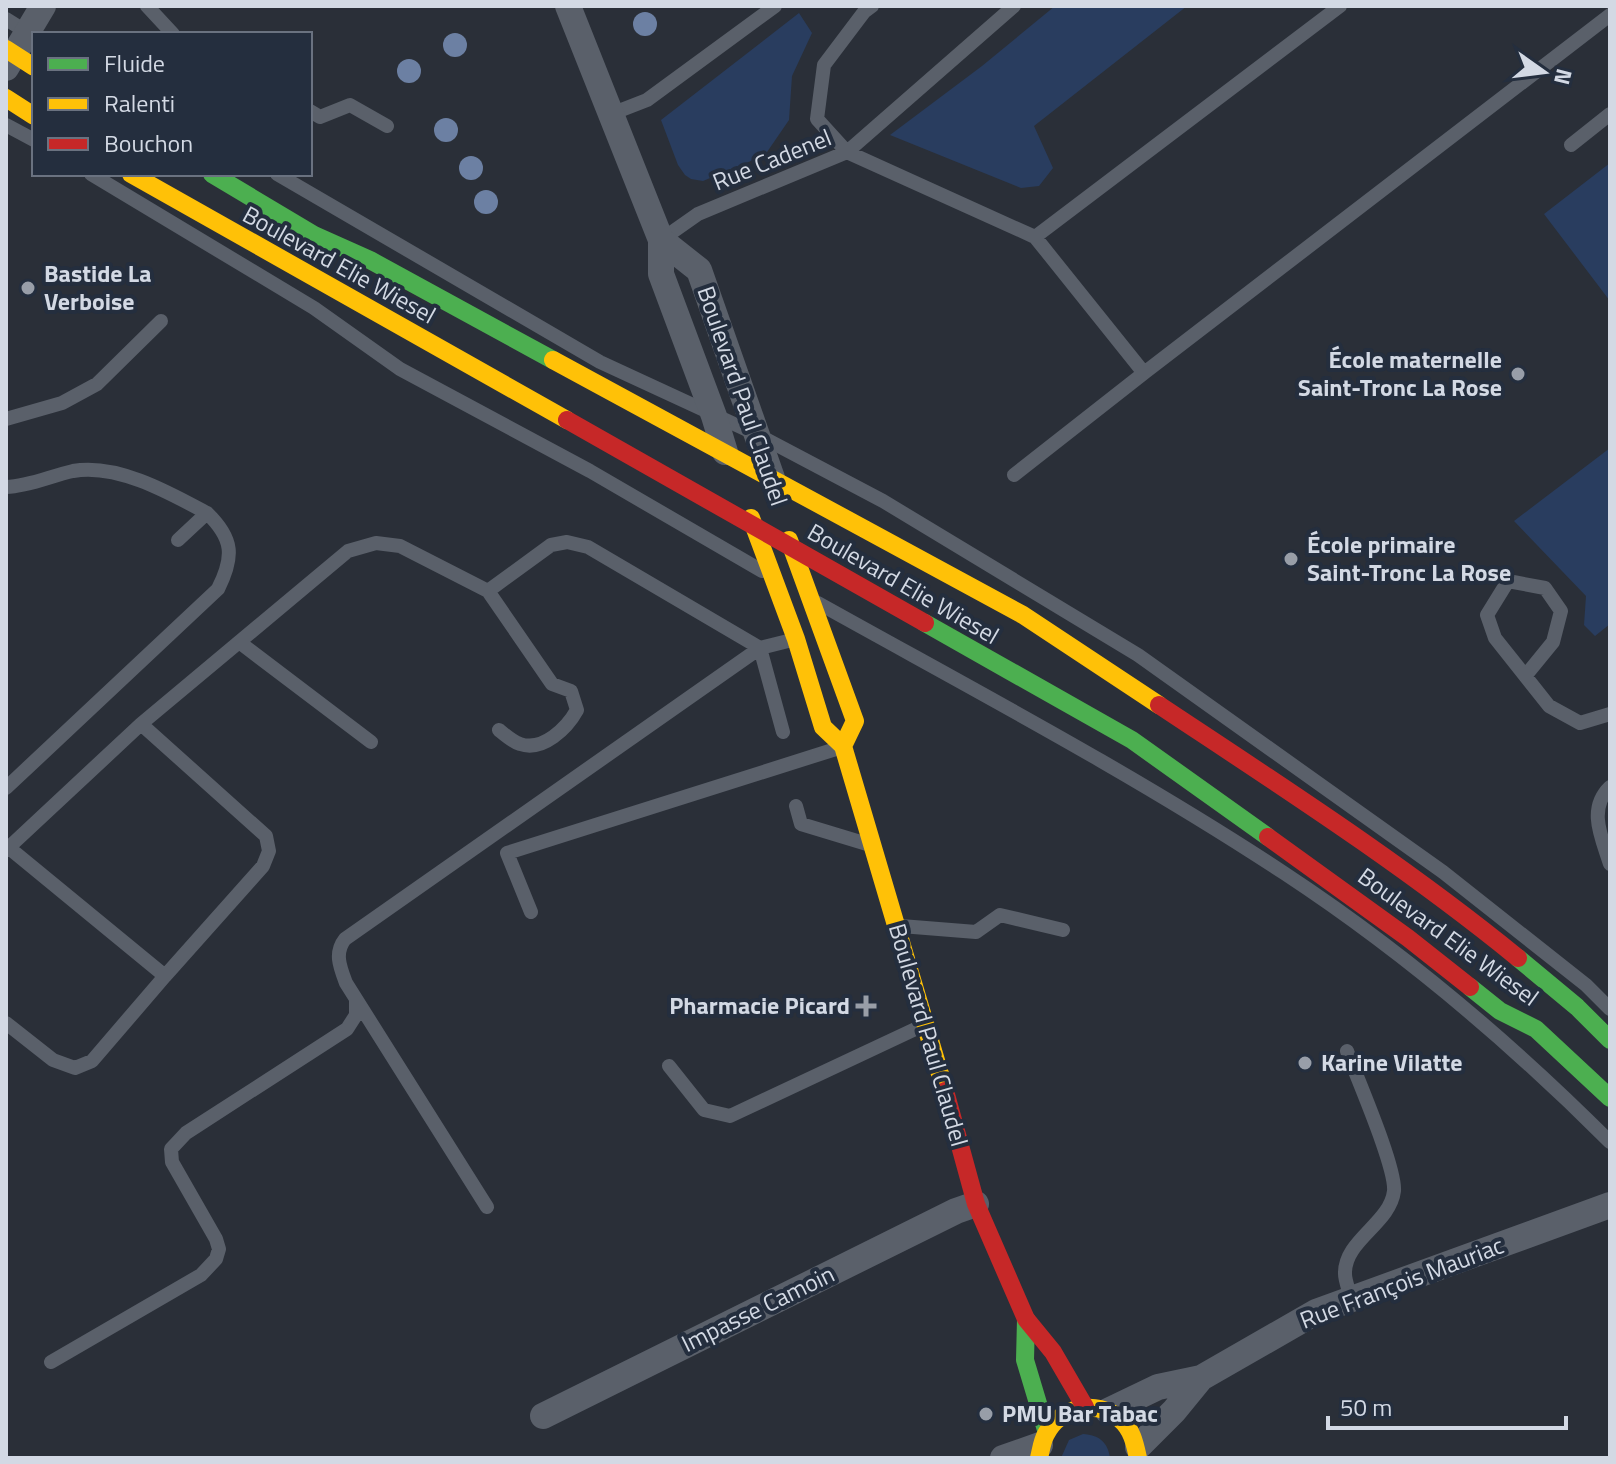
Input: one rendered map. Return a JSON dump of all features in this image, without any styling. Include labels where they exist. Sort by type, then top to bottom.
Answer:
[{"type":"street","points":[[18,47],[43,6]]},
{"type":"street","name":"Boulevard Paul Claudel","points":[[568,6],[661,240],[661,274],[735,477]]},
{"type":"street","points":[[6,98],[32,115]]},
{"type":"street","name":"Boulevard Elie Wiesel","points":[[135,176],[1132,740],[1408,938],[1500,1011],[1536,1029],[1610,1098]]},
{"type":"street","name":"Boulevard Elie Wiesel","points":[[215,176],[314,235],[370,260],[1023,615],[1365,841],[1454,906],[1577,1007],[1610,1040]]},
{"type":"street","name":"Boulevard Paul Claudel","points":[[661,240],[699,270],[758,435],[824,641],[843,681],[855,721],[843,746]]},
{"type":"street","name":"Boulevard Paul Claudel","points":[[745,502],[796,639],[823,727],[843,746],[976,1204],[1026,1319],[1097,1409]]},
{"type":"street","name":"Impasse Camoin","points":[[543,1416],[976,1204]]},
{"type":"street","name":"Rue François Mauriac","points":[[1003,1458],[1042,1444],[1057,1418],[1070,1410],[1097,1409],[1158,1387],[1201,1378],[1316,1312],[1610,1205]]},
{"type":"street","name":"Boulevard Paul Claudel","points":[[1026,1319],[1025,1360],[1042,1444]]},
{"type":"street","name":"Rue François Mauriac","points":[[1138,1453],[1201,1378]]},
{"type":"street","name":"Rue François Mauriac","points":[[1097,1409],[1122,1419],[1132,1432],[1138,1453]]},
{"type":"lane","points":[[147,6],[171,32]]},
{"type":"lane","points":[[611,114],[647,100],[775,6]]},
{"type":"lane","points":[[872,6],[824,65],[817,119],[847,152],[1014,6]]},
{"type":"lane","points":[[1035,237],[1340,6]]},
{"type":"lane","points":[[1014,475],[1610,15]]},
{"type":"lane","points":[[312,112],[320,117],[350,105],[387,126]]},
{"type":"lane","points":[[1571,145],[1610,114]]},
{"type":"lane","points":[[6,125],[32,139]]},
{"type":"lane","name":"Rue Cadenel","points":[[661,240],[698,214],[847,152],[1035,237],[1144,373]]},
{"type":"lane","points":[[94,176],[314,308],[400,369],[590,471],[1150,789],[1285,873],[1405,961],[1499,1038],[1610,1142]]},
{"type":"lane","points":[[280,176],[600,362],[758,435],[883,501],[1138,655],[1443,872],[1586,985],[1610,1009]]},
{"type":"lane","points":[[6,419],[62,403],[97,384],[161,321]]},
{"type":"lane","points":[[6,487],[43,481],[74,471],[98,470],[140,480],[207,513],[227,537],[230,556],[227,572],[218,589],[6,788]]},
{"type":"lane","points":[[178,540],[207,513]]},
{"type":"lane","points":[[488,591],[551,545],[567,542],[588,547],[760,648],[783,732]]},
{"type":"lane","points":[[165,976],[7,848],[141,724],[348,551],[376,543],[400,546],[488,591],[552,684],[571,691],[577,710],[568,726],[537,746],[520,744],[499,730]]},
{"type":"lane","points":[[1526,675],[1553,642],[1561,611],[1545,588],[1508,581],[1487,615],[1495,638],[1549,706],[1580,723],[1610,714]]},
{"type":"lane","points":[[487,1207],[339,967],[338,954],[345,939],[760,648],[796,639]]},
{"type":"lane","points":[[239,642],[371,742]]},
{"type":"lane","points":[[6,1023],[53,1060],[75,1068],[92,1061],[263,866],[269,851],[266,836],[141,724]]},
{"type":"lane","points":[[531,912],[507,853],[787,770],[843,746]]},
{"type":"lane","points":[[1610,787],[1598,805],[1597,821],[1610,864]]},
{"type":"lane","points":[[796,806],[801,824],[873,846]]},
{"type":"lane","points":[[897,925],[976,932],[1000,915],[1063,930]]},
{"type":"lane","points":[[51,1362],[210,1267],[219,1249],[216,1239],[172,1162],[171,1149],[186,1133],[347,1029],[356,1015],[356,998]]},
{"type":"lane","points":[[669,1066],[704,1110],[730,1116],[926,1024]]},
{"type":"lane","points":[[1347,1051],[1391,1169],[1394,1192],[1382,1217],[1349,1254],[1345,1273],[1351,1298]]},
{"type":"shaded area","points":[[1055,6],[1187,6],[1034,126],[1053,168],[1039,186],[1021,188],[890,135],[982,66]]},
{"type":"shaded area","points":[[799,13],[812,33],[792,76],[789,120],[765,155],[703,181],[685,175],[678,165],[661,120]]},
{"type":"shaded area","points":[[1610,163],[1610,301],[1544,214]]},
{"type":"shaded area","points":[[1610,448],[1610,624],[1595,636],[1584,625],[1586,596],[1514,521]]},
{"type":"shaded area","points":[[1083,1434],[1102,1440],[1110,1458],[1061,1458],[1069,1440]]},
{"type":"traffic: fast","points":[[215,176],[314,235],[370,260],[553,360]]},
{"type":"traffic: fast","points":[[925,623],[1132,740],[1268,837]]},
{"type":"traffic: fast","points":[[1518,958],[1577,1007],[1610,1040]]},
{"type":"traffic: fast","points":[[1470,987],[1500,1011],[1536,1029],[1610,1098]]},
{"type":"traffic: fast","points":[[1026,1319],[1025,1360],[1046,1430]]},
{"type":"traffic: slow","points":[[6,49],[32,66]]},
{"type":"traffic: slow","points":[[6,98],[32,115]]},
{"type":"traffic: slow","points":[[135,176],[567,420]]},
{"type":"traffic: slow","points":[[553,360],[1023,615],[1159,705]]},
{"type":"traffic: slow","points":[[751,518],[796,639],[823,727],[843,746],[945,1091]]},
{"type":"traffic: slow","points":[[789,540],[855,721],[843,746]]},
{"type":"traffic: slow","points":[[1039,1458],[1045,1437],[1060,1417],[1090,1408],[1111,1413],[1124,1423],[1138,1458]]},
{"type":"traffic: jam","points":[[567,420],[925,623]]},
{"type":"traffic: jam","points":[[1159,705],[1386,858],[1518,958]]},
{"type":"traffic: jam","points":[[1268,837],[1470,987]]},
{"type":"traffic: jam","points":[[945,1091],[976,1204],[1026,1319],[1053,1352],[1085,1407]]},
{"type":"place","name":"Bastide La Verboise","points":[[28,288]]},
{"type":"place","name":"École maternelle Saint-Tronc La Rose","points":[[1518,374]]},
{"type":"place","name":"École primaire Saint-Tronc La Rose","points":[[1291,559]]},
{"type":"place","name":"Pharmacie Picard","points":[[866,1006]]},
{"type":"place","name":"Karine Vilatte","points":[[1305,1063]]},
{"type":"place","name":"PMU Bar Tabac","points":[[986,1414]]}]
